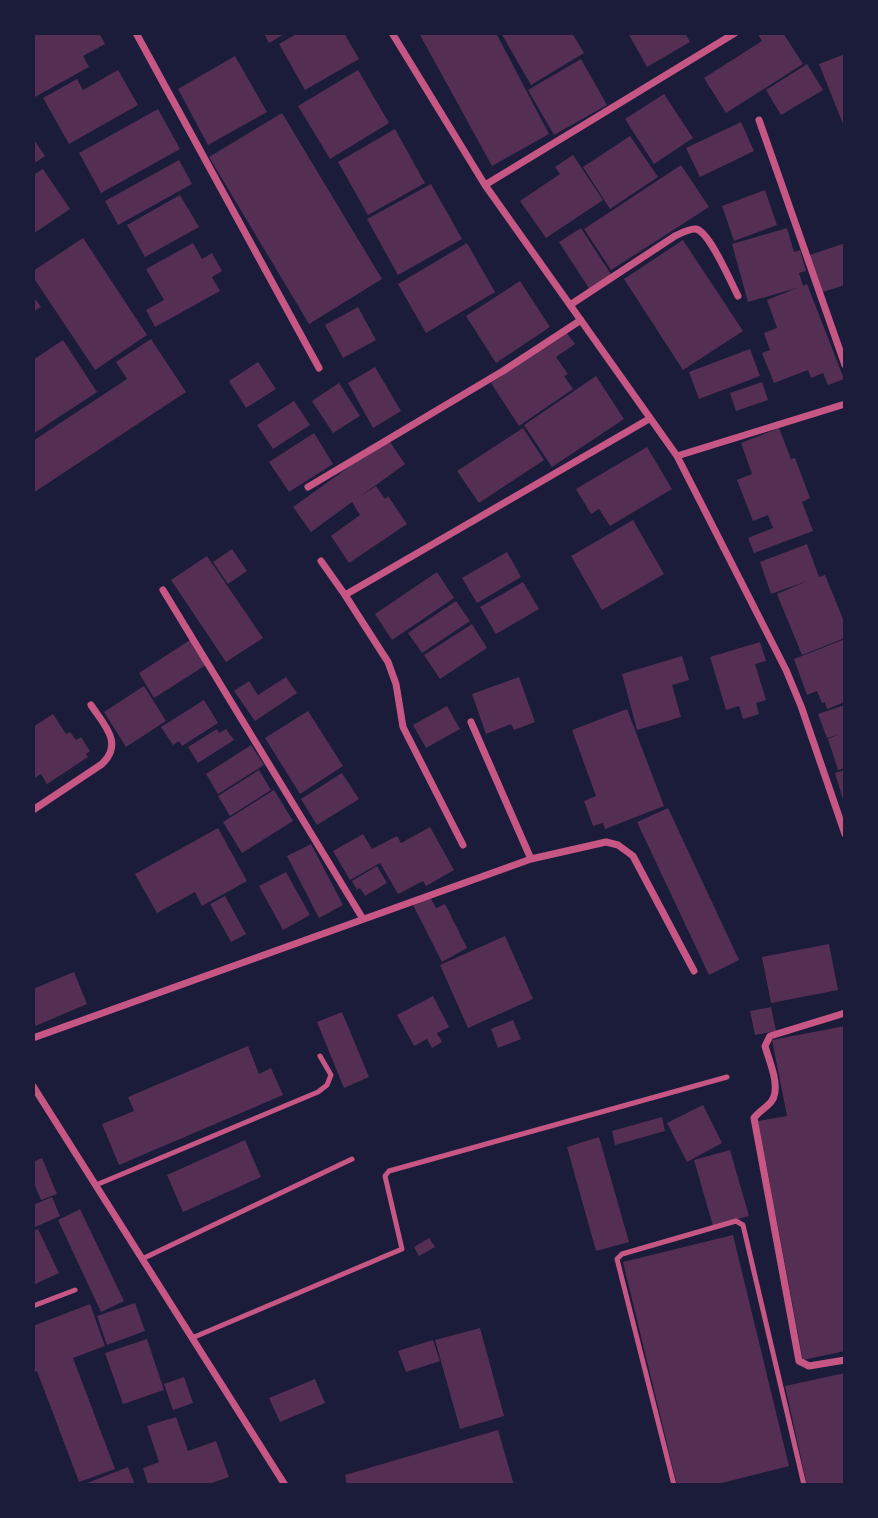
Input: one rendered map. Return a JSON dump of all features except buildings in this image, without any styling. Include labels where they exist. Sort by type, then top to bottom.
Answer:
[{"type":"street","points":[[136,33],[319,368]]},
{"type":"street","points":[[392,33],[485,185],[677,456],[786,670],[845,834]]},
{"type":"street","points":[[485,185],[735,33]]},
{"type":"street","points":[[759,120],[845,365]]},
{"type":"street","points":[[570,305],[675,236],[693,228],[700,230],[713,248],[738,296]]},
{"type":"street","points":[[308,487],[503,371],[581,320]]},
{"type":"street","points":[[677,456],[845,404]]},
{"type":"street","points":[[345,594],[649,419]]},
{"type":"street","points":[[321,561],[388,662],[396,684],[403,727],[463,845]]},
{"type":"street","points":[[163,590],[363,919]]},
{"type":"street","points":[[33,810],[111,756],[113,742],[91,705]]},
{"type":"street","points":[[471,722],[531,859]]},
{"type":"street","points":[[33,1038],[531,859],[606,842],[626,850],[633,856],[694,971]]},
{"type":"street","points":[[845,1013],[770,1036],[765,1045],[776,1092],[769,1104],[754,1118],[799,1361],[809,1366],[845,1360]]},
{"type":"street","points":[[33,1086],[285,1485]]},
{"type":"lane","points":[[96,1185],[318,1092],[327,1085],[331,1075],[320,1056]]},
{"type":"lane","points":[[192,1338],[402,1249],[385,1176],[389,1171],[727,1077]]},
{"type":"lane","points":[[142,1259],[352,1159]]},
{"type":"lane","points":[[674,1485],[617,1259],[622,1254],[736,1221],[743,1225],[804,1485]]},
{"type":"lane","points":[[33,1307],[75,1290]]}]
